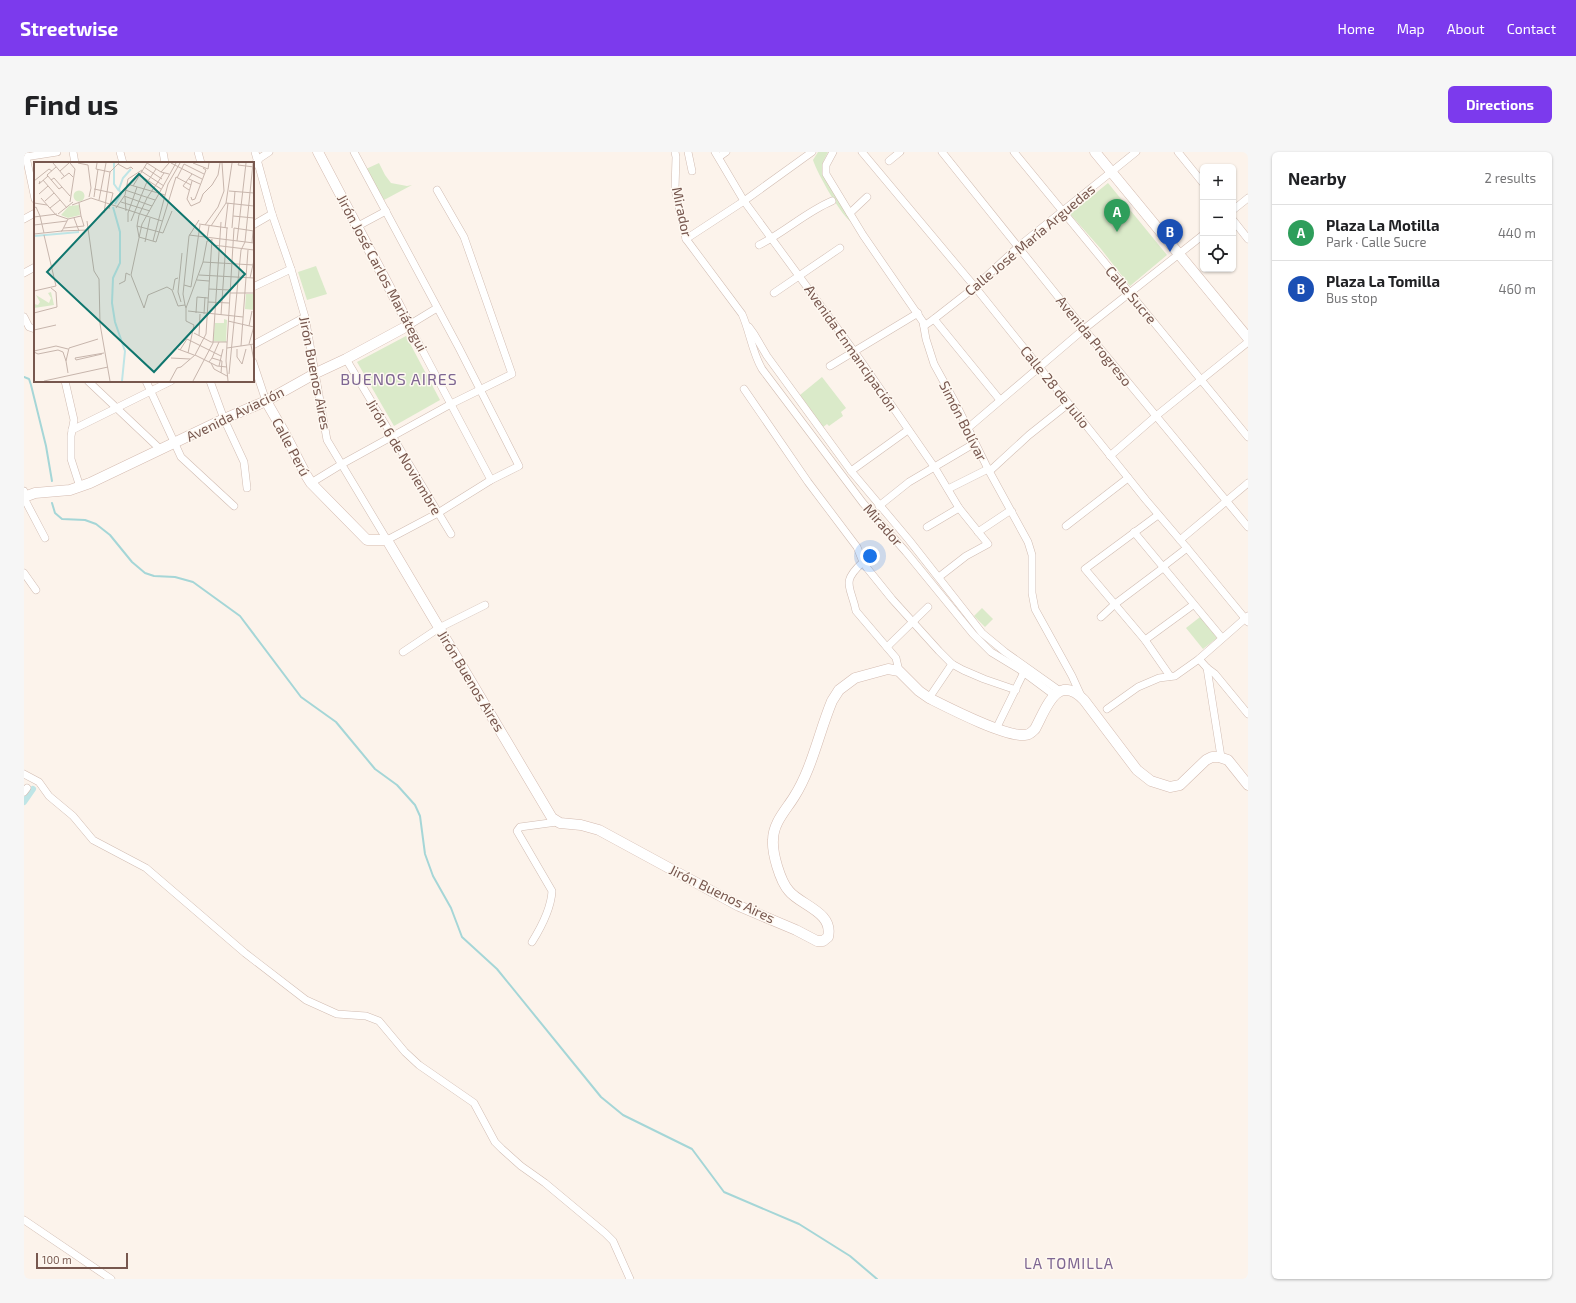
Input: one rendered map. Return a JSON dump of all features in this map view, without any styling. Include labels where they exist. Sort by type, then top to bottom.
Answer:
[{"type":"street","points":[[34,194],[25,154],[58,152]]},
{"type":"street","points":[[73,152],[75,162]]},
{"type":"street","points":[[120,152],[123,162]]},
{"type":"street","points":[[163,152],[165,162]]},
{"type":"street","points":[[198,152],[201,162]]},
{"type":"street","name":"Jirón Buenos Aires","points":[[255,152],[255,164],[291,269],[305,317],[327,440],[548,813],[557,822],[582,825],[599,830],[730,901],[796,930],[817,941],[823,941],[828,937],[829,932],[824,919],[814,908],[792,894],[786,886],[774,851],[772,841],[774,831],[778,820],[801,784],[829,707],[836,693],[844,685],[856,678],[880,670],[888,669],[899,671]]},
{"type":"street","points":[[255,164],[260,158],[269,152]]},
{"type":"street","name":"Jirón José Carlos Mariátegui","points":[[318,152],[491,480]]},
{"type":"street","points":[[354,152],[480,389],[519,466],[491,480],[438,513],[387,540]]},
{"type":"street","name":"Mirador","points":[[675,152],[676,189],[686,239],[735,304],[747,326],[762,369],[854,491],[906,552],[972,634],[991,652],[1025,670]]},
{"type":"street","points":[[688,152],[692,171]]},
{"type":"street","points":[[717,154],[726,152]]},
{"type":"street","points":[[686,239],[744,201],[811,152]]},
{"type":"street","name":"Simón Bolívar","points":[[833,152],[826,165],[826,174],[863,235],[918,313],[924,326],[928,346],[934,364],[968,428],[988,470],[1028,542],[1032,555],[1032,593],[1035,609],[1084,700]]},
{"type":"street","name":"Calle 28 de Julio","points":[[862,152],[975,286],[1038,368],[1158,515],[1247,619]]},
{"type":"street","points":[[889,161],[900,152]]},
{"type":"street","name":"Avenida Progreso","points":[[942,152],[1084,329],[1248,526]]},
{"type":"street","name":"Calle Sucre","points":[[1014,152],[1248,437]]},
{"type":"street","points":[[1096,152],[1248,338]]},
{"type":"street","name":"Calle José María Arguedas","points":[[924,326],[975,286],[1018,247],[1136,152]]},
{"type":"street","points":[[1178,152],[1200,179]]},
{"type":"street","name":"Avenida Enmancipación","points":[[717,154],[744,201],[854,351],[935,468],[960,508],[988,544],[966,556],[939,577]]},
{"type":"street","points":[[311,483],[342,464],[451,404],[512,374],[469,248],[437,190]]},
{"type":"street","points":[[850,213],[867,197]]},
{"type":"street","points":[[1236,208],[1248,198]]},
{"type":"street","points":[[759,246],[772,239],[816,208],[832,201]]},
{"type":"street","points":[[358,226],[386,211]]},
{"type":"street","points":[[24,219],[34,214]]},
{"type":"street","points":[[254,224],[272,214]]},
{"type":"street","points":[[1236,224],[1248,239]]},
{"type":"street","points":[[968,428],[1084,329],[1130,294],[1201,236]]},
{"type":"street","points":[[774,293],[840,248]]},
{"type":"street","points":[[24,273],[34,268]]},
{"type":"street","points":[[254,287],[291,269]]},
{"type":"street","name":"Avenida Aviación","points":[[25,495],[80,487],[224,419],[266,401],[316,373],[346,359],[409,325],[437,308]]},
{"type":"street","points":[[830,366],[918,313]]},
{"type":"street","points":[[24,317],[29,327],[34,329]]},
{"type":"street","points":[[254,344],[305,317]]},
{"type":"street","points":[[934,319],[1000,400]]},
{"type":"street","name":"Mirador","points":[[747,326],[754,334],[767,356],[851,471],[879,506],[910,540],[987,638],[1025,670],[1057,693]]},
{"type":"street","points":[[1110,456],[1156,416],[1248,342]]},
{"type":"street","name":"Jirón 6 de Noviembre","points":[[346,359],[451,534]]},
{"type":"street","name":"Calle Perú","points":[[254,365],[266,401],[311,483],[367,540],[387,540]]},
{"type":"street","points":[[65,382],[74,420],[70,445],[71,459],[80,487]]},
{"type":"street","points":[[89,382],[160,449]]},
{"type":"street","points":[[146,382],[181,458],[234,506]]},
{"type":"street","points":[[72,430],[169,382]]},
{"type":"street","points":[[210,382],[224,419],[244,462],[247,488]]},
{"type":"street","points":[[744,389],[808,482],[857,547],[863,562],[912,622],[952,664],[984,679],[1016,690]]},
{"type":"street","points":[[948,489],[992,469],[1029,435],[1068,404]]},
{"type":"street","points":[[851,471],[908,430]]},
{"type":"street","points":[[879,506],[910,482],[975,443]]},
{"type":"street","points":[[1066,526],[1128,478]]},
{"type":"street","points":[[1180,540],[1248,483]]},
{"type":"street","points":[[25,495],[25,500],[45,538]]},
{"type":"street","points":[[927,527],[960,508]]},
{"type":"street","points":[[978,532],[1008,512],[1012,512]]},
{"type":"street","points":[[1158,515],[1085,569],[1145,640],[1170,676]]},
{"type":"street","points":[[1134,532],[1193,605],[1222,638]]},
{"type":"street","points":[[1101,617],[1115,604],[1164,568],[1165,565],[1187,548]]},
{"type":"street","points":[[863,562],[850,578],[848,584],[856,611],[896,658],[899,671],[919,691],[929,698],[996,729],[1016,735],[1024,735],[1031,733],[1035,729],[1057,693],[1068,690],[1074,691],[1084,700],[1137,770],[1148,779],[1170,787],[1180,785],[1206,760],[1212,757],[1221,757],[1226,758],[1231,763],[1248,785]]},
{"type":"street","points":[[24,573],[36,590]]},
{"type":"street","points":[[403,652],[439,628],[485,605]]},
{"type":"street","points":[[1145,640],[1193,605]]},
{"type":"street","points":[[887,647],[928,607]]},
{"type":"street","points":[[1107,709],[1138,687],[1158,678],[1175,676],[1200,659],[1222,638],[1247,619]]},
{"type":"street","points":[[1200,659],[1207,668],[1215,674],[1248,714]]},
{"type":"street","points":[[929,698],[952,664]]},
{"type":"street","points":[[1207,668],[1221,757]]},
{"type":"street","points":[[996,729],[1016,690],[1016,685],[1025,670]]},
{"type":"street","points":[[24,774],[40,782],[49,796],[72,816],[92,840],[146,868],[245,953],[306,1000],[337,1014],[366,1016],[379,1021],[405,1052],[419,1065],[474,1103],[489,1132],[502,1149],[605,1233],[613,1242],[630,1279]]},
{"type":"street","points":[[532,942],[540,931],[551,902],[552,891],[517,831],[520,827],[557,822]]},
{"type":"street","points":[[24,1220],[111,1279]]},
{"type":"green space","points":[[818,152],[828,152],[823,162],[822,172],[853,223],[843,213],[819,175],[813,160]]},
{"type":"green space","points":[[379,163],[391,183],[407,186],[412,185],[384,200],[366,169]]},
{"type":"green space","points":[[1108,183],[1167,255],[1130,286],[1101,249],[1070,214]]},
{"type":"green space","points":[[316,266],[327,294],[307,300],[298,272]]},
{"type":"green space","points":[[406,336],[440,400],[394,426],[357,362]]},
{"type":"green space","points":[[822,377],[846,408],[841,412],[843,416],[829,426],[827,424],[823,427],[800,395]]},
{"type":"green space","points":[[982,608],[993,619],[985,627],[974,616]]},
{"type":"green space","points":[[1200,617],[1217,638],[1203,649],[1186,628]]},
{"type":"waterway","points":[[24,377],[29,379],[31,385],[46,446],[52,481]]},
{"type":"waterway","points":[[52,503],[55,513],[62,519],[85,520],[96,524],[110,535],[132,562],[145,573],[154,576],[175,577],[193,582],[240,616],[301,697],[336,722],[375,769],[397,785],[415,805],[420,816],[425,854],[433,876],[451,908],[462,937],[497,969],[601,1097],[623,1115],[692,1149],[724,1192],[799,1224],[850,1256],[877,1279]]},
{"type":"waterway","points":[[24,802],[33,789]]},
{"type":"place","name":"Plaza La Motilla","points":[[1117,232]]},
{"type":"place","name":"Plaza La Tomilla","points":[[1170,252]]},
{"type":"district","name":"BUENOS AIRES","points":[[399,379]]},
{"type":"district","name":"LA TOMILLA","points":[[1069,1264]]}]
